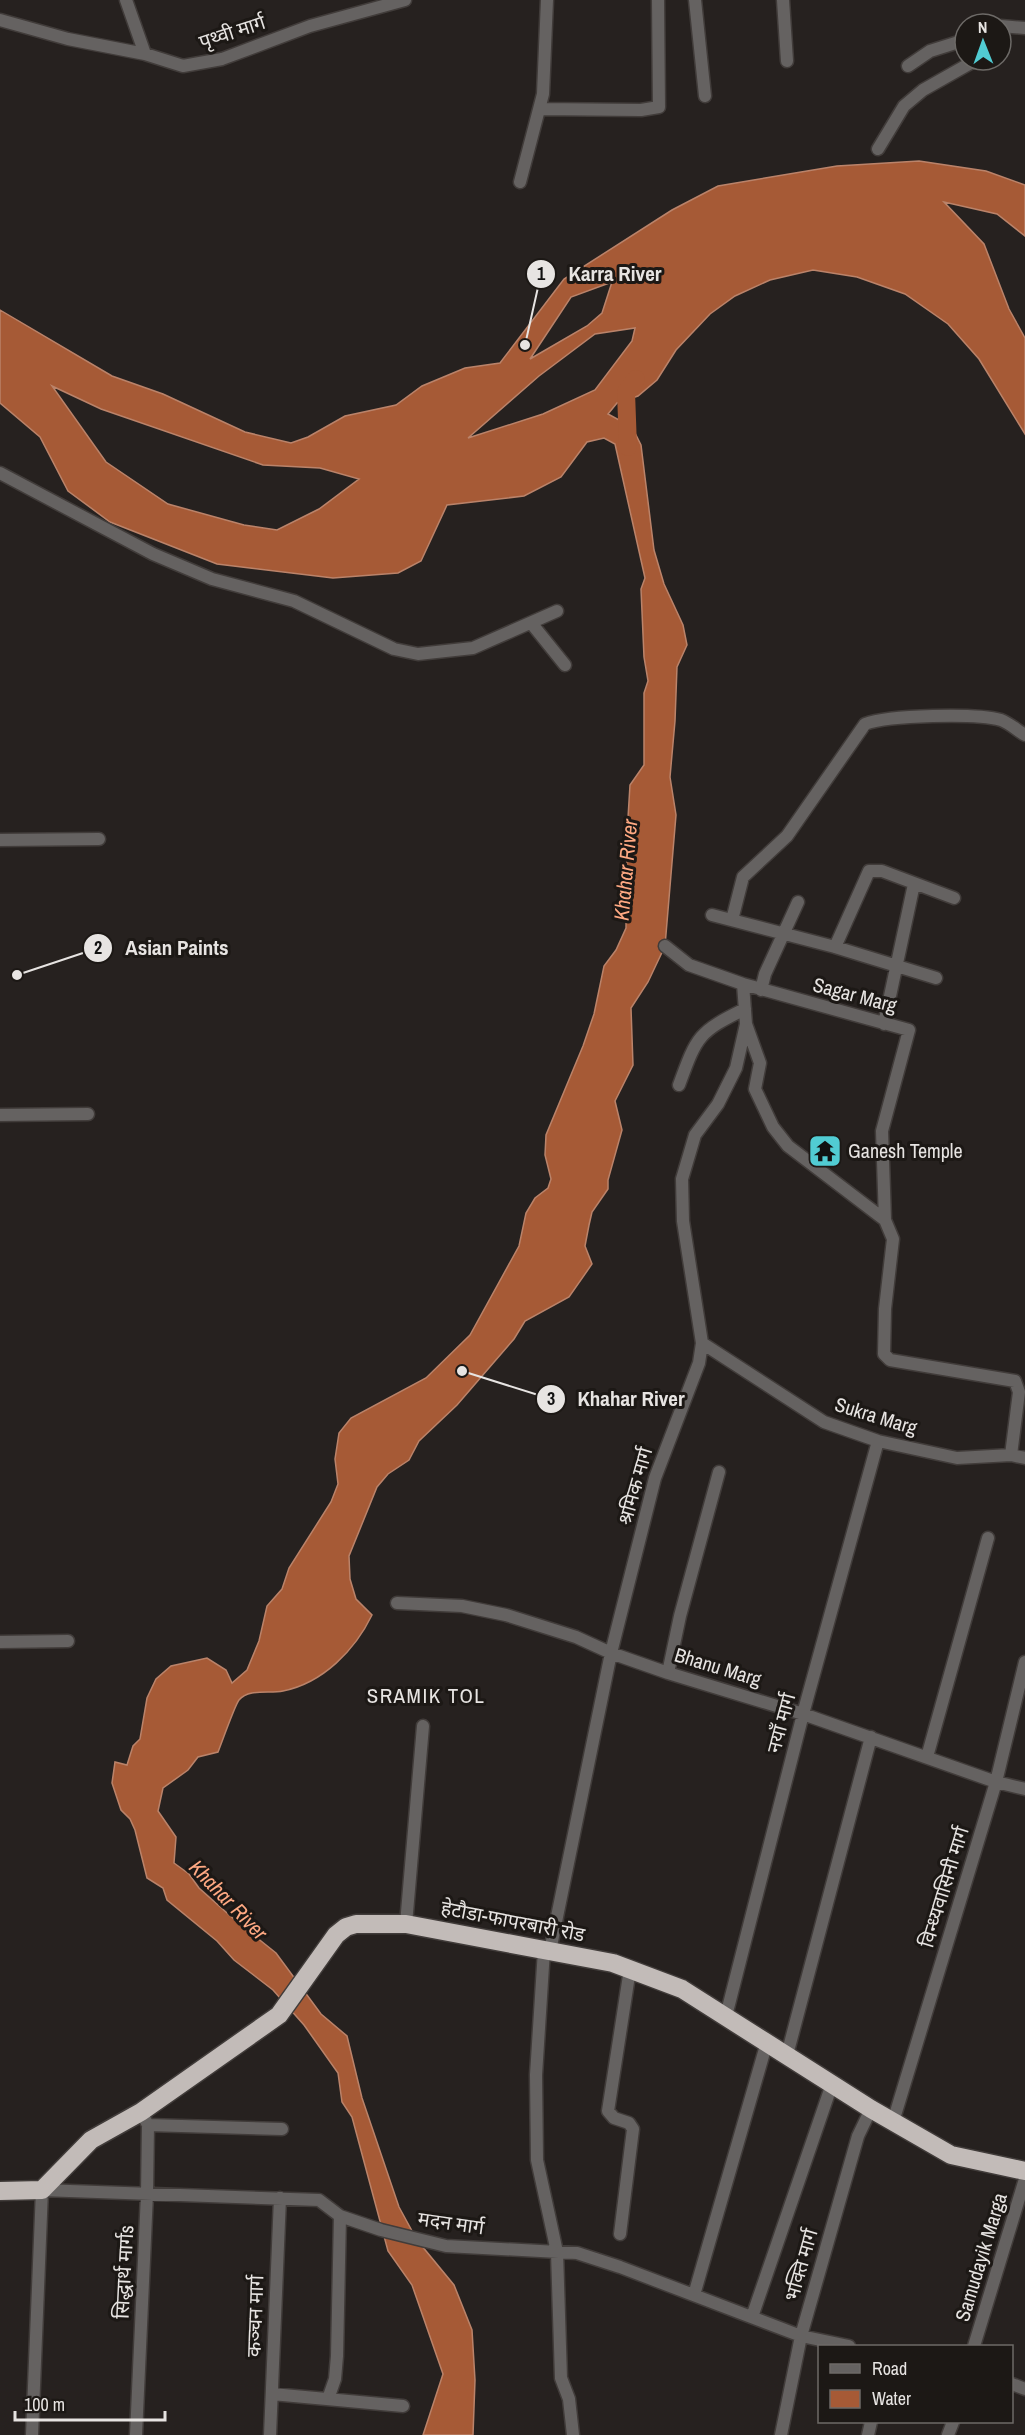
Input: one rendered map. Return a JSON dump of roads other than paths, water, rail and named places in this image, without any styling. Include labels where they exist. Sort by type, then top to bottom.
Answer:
[{"type":"highway","name":"हेटौडा-फापरबारी रोड","points":[[42,2190],[91,2140],[144,2118],[279,2015],[336,1935],[346,1927],[377,1922],[406,1924],[547,1950],[630,1969],[682,1989],[871,2109],[951,2155],[1025,2171]]},
{"type":"highway","points":[[0,2191],[42,2190]]},
{"type":"street","points":[[126,0],[145,54]]},
{"type":"street","name":"पृथ्वी मार्ग","points":[[1,24],[145,54],[183,66],[222,59],[310,26],[405,0]]},
{"type":"street","points":[[520,182],[543,94],[547,0]]},
{"type":"street","points":[[539,110],[641,110],[659,106],[658,0]]},
{"type":"street","points":[[695,0],[705,96]]},
{"type":"street","points":[[783,0],[787,61]]},
{"type":"street","points":[[908,66],[930,51],[953,44]]},
{"type":"street","points":[[878,149],[904,106],[923,90],[955,72]]},
{"type":"street","points":[[0,473],[153,554],[212,579],[294,601],[394,649],[418,654],[473,648],[532,624],[557,611]]},
{"type":"street","points":[[532,624],[565,664]]},
{"type":"street","points":[[732,920],[743,877],[787,836],[865,724],[880,719],[904,717],[988,718],[1002,721],[1025,735]]},
{"type":"street","points":[[0,840],[99,839]]},
{"type":"street","points":[[835,947],[869,871],[882,871],[954,898]]},
{"type":"street","points":[[884,1024],[914,884]]},
{"type":"street","points":[[761,990],[765,974],[798,902]]},
{"type":"street","points":[[712,915],[835,947],[936,978]]},
{"type":"street","name":"Sagar Marg","points":[[665,946],[688,965],[743,984],[909,1030],[882,1131],[885,1220]]},
{"type":"street","name":"श्रमिक मार्ग","points":[[573,2435],[569,2399],[561,2378],[557,2252],[537,2160],[536,2075],[547,1950],[610,1653],[655,1478],[699,1363],[702,1343],[683,1221],[682,1179],[695,1135],[718,1104],[736,1068],[746,1024],[743,984]]},
{"type":"street","points":[[679,1085],[694,1045],[711,1025],[745,1009]]},
{"type":"street","points":[[746,1024],[759,1063],[755,1089],[773,1127],[788,1146],[885,1220],[893,1239],[885,1309],[885,1353],[890,1360],[1014,1381],[1019,1392],[1011,1455]]},
{"type":"street","points":[[0,1115],[88,1114]]},
{"type":"street","name":"Sukra Marg","points":[[702,1343],[824,1422],[878,1441],[957,1458],[1011,1455],[1025,1458]]},
{"type":"street","name":"नयाँ मार्ग","points":[[726,2016],[803,1714],[878,1441]]},
{"type":"street","points":[[668,1673],[680,1616],[719,1472]]},
{"type":"street","points":[[927,1757],[988,1538]]},
{"type":"street","name":"Bhanu Marg","points":[[397,1603],[462,1606],[506,1615],[576,1636],[610,1653],[668,1673],[803,1714],[996,1782],[1025,1789]]},
{"type":"street","points":[[0,1642],[68,1641]]},
{"type":"street","name":"विन्ध्यवासिनी मार्ग","points":[[893,2122],[996,1782],[1025,1662]]},
{"type":"street","points":[[406,1924],[423,1726]]},
{"type":"street","points":[[787,2055],[871,1737]]},
{"type":"street","points":[[620,2234],[633,2129],[629,2123],[615,2118],[608,2111],[630,1969]]},
{"type":"street","points":[[694,2295],[767,2042]]},
{"type":"street","points":[[752,2317],[832,2084]]},
{"type":"street","name":"भक्ति मार्ग","points":[[781,2435],[801,2336],[858,2136],[871,2109]]},
{"type":"street","points":[[144,2118],[282,2129]]},
{"type":"street","name":"सिद्धार्थ मार्गs","points":[[136,2435],[147,2194],[144,2118]]},
{"type":"street","name":"Samudayik Marga","points":[[974,2345],[1025,2179]]},
{"type":"street","points":[[32,2435],[42,2190]]},
{"type":"street","name":"मदन मार्ग","points":[[42,2190],[319,2200],[340,2216],[381,2230],[446,2246],[577,2253],[620,2267],[801,2336],[844,2345]]},
{"type":"street","name":"कञ्चन मार्ग","points":[[270,2435],[280,2198]]},
{"type":"street","points":[[328,2399],[335,2379],[337,2356],[340,2216]]},
{"type":"street","points":[[272,2394],[403,2406]]},
{"type":"water","points":[[919,161],[986,171],[1025,185],[1025,236],[997,214],[944,202],[984,244],[1009,309],[1025,338],[1025,434],[979,359],[948,324],[905,294],[857,277],[813,270],[770,280],[735,296],[710,314],[676,350],[657,380],[638,396],[617,403],[608,414],[632,427],[641,445],[654,550],[664,584],[683,625],[687,645],[677,667],[670,777],[676,815],[665,946],[648,982],[631,1008],[633,1065],[615,1101],[622,1130],[608,1180],[608,1189],[592,1212],[589,1225],[585,1246],[592,1264],[569,1297],[525,1321],[514,1339],[457,1405],[419,1441],[409,1460],[388,1474],[377,1487],[349,1556],[350,1579],[356,1599],[372,1615],[357,1641],[336,1663],[311,1681],[283,1691],[243,1696],[237,1703],[218,1752],[198,1757],[188,1770],[163,1788],[158,1811],[176,1837],[174,1863],[189,1874],[199,1888],[236,1921],[276,1953],[321,2014],[347,2036],[362,2098],[399,2207],[417,2240],[454,2285],[472,2330],[475,2380],[473,2435],[423,2435],[443,2374],[412,2285],[388,2251],[352,2117],[342,2102],[338,2073],[304,2025],[273,1990],[234,1960],[217,1941],[167,1900],[163,1888],[147,1878],[135,1830],[130,1819],[121,1810],[112,1783],[115,1762],[127,1765],[133,1746],[140,1739],[147,1698],[156,1679],[171,1666],[207,1658],[226,1670],[232,1683],[247,1670],[259,1641],[267,1606],[282,1589],[289,1568],[331,1502],[338,1484],[335,1459],[339,1433],[351,1418],[426,1378],[470,1335],[519,1246],[526,1213],[535,1198],[548,1188],[551,1179],[545,1155],[546,1135],[594,1014],[604,966],[616,950],[626,928],[630,785],[644,765],[644,693],[648,681],[644,657],[641,589],[645,578],[615,444],[604,438],[587,442],[561,477],[524,496],[447,505],[421,561],[398,573],[333,578],[217,564],[110,522],[68,491],[40,437],[0,403],[0,310],[112,376],[163,394],[245,432],[291,443],[308,437],[345,416],[396,405],[422,386],[465,368],[500,363],[564,279],[672,210],[718,186],[837,166]],"holes":[[[612,282],[602,313],[587,326],[530,359],[571,297]],[[635,328],[632,341],[595,390],[543,414],[468,438],[539,376],[595,334]],[[52,386],[101,409],[263,465],[320,468],[359,479],[319,509],[277,530],[244,525],[168,504],[106,462]]]},
{"type":"waterway","name":"Khahar River","points":[[628,447],[626,392],[636,379]]},
{"type":"place","name":"Karra River","points":[[525,345]]},
{"type":"place","name":"Asian Paints","points":[[17,975]]},
{"type":"place","name":"Ganesh Temple","points":[[825,1151]]},
{"type":"place","name":"Khahar River","points":[[462,1371]]},
{"type":"district","name":"SRAMIK TOL","points":[[426,1696]]}]
